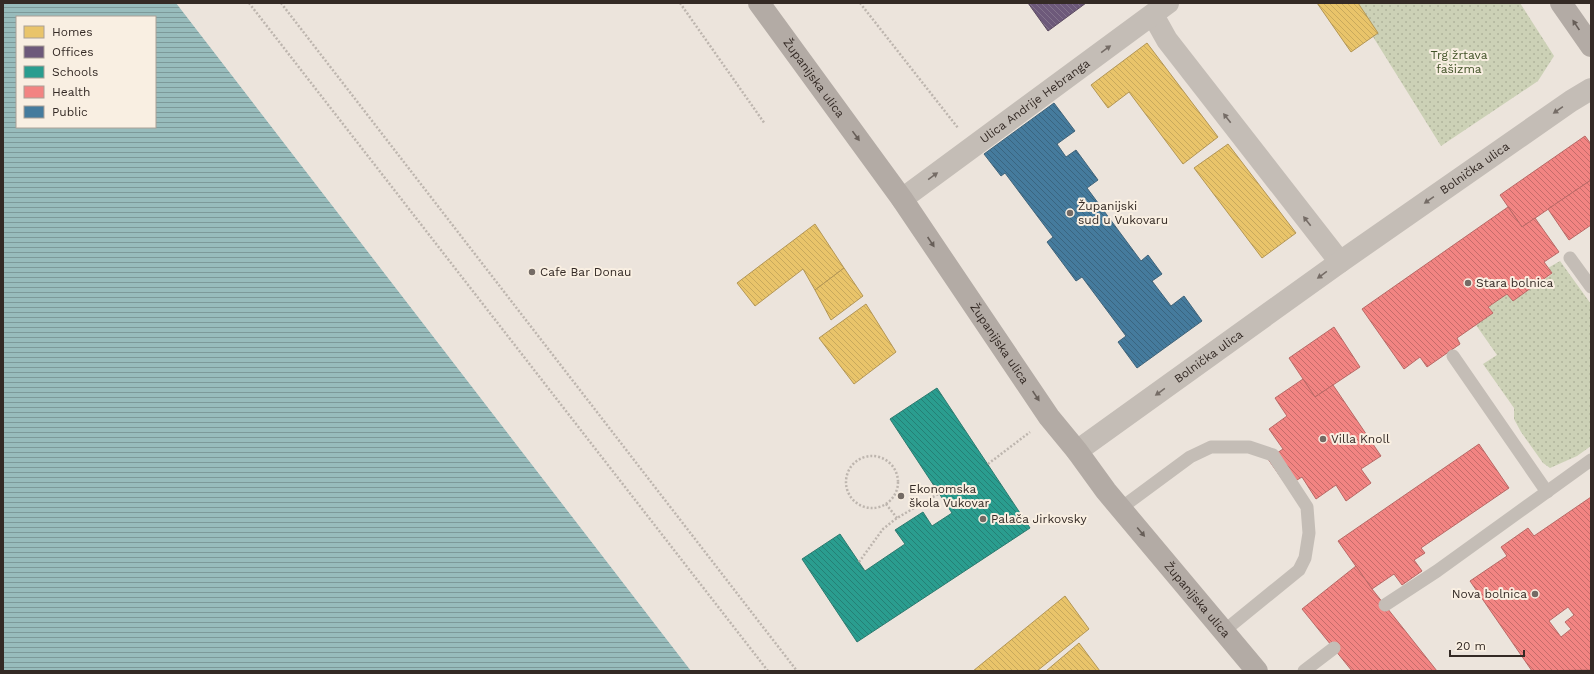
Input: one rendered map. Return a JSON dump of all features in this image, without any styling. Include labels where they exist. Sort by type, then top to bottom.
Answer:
[{"type":"main road","name":"Županijska ulica","points":[[759,3],[902,199],[1049,417],[1121,508],[1257,671]]},
{"type":"main road","points":[[1561,3],[1591,46]]},
{"type":"street","name":"Ulica Andrije Hebranga","points":[[902,199],[1161,9]]},
{"type":"street","points":[[1161,9],[1167,40],[1340,262]]},
{"type":"street","name":"Bolnička ulica","points":[[1077,451],[1340,262],[1571,101],[1591,89]]},
{"type":"lane","points":[[1570,258],[1591,287]]},
{"type":"lane","points":[[1453,356],[1547,492]]},
{"type":"lane","points":[[1121,508],[1190,457],[1211,446],[1249,447],[1273,455],[1307,507],[1309,533],[1305,558],[1299,570],[1224,631]]},
{"type":"lane","points":[[1385,605],[1437,570],[1591,460]]},
{"type":"lane","points":[[1304,671],[1334,648]]},
{"type":"path","points":[[249,3],[768,671]]},
{"type":"path","points":[[281,3],[797,671]]},
{"type":"path","points":[[680,3],[765,124]]},
{"type":"path","points":[[860,3],[973,148]]},
{"type":"path","points":[[988,464],[1049,417]]},
{"type":"path","points":[[874,456],[884,459],[893,466],[897,473],[897,490],[893,498],[886,504],[876,507],[866,507],[856,502],[849,494],[846,483],[848,473],[854,463],[863,457],[874,456]]},
{"type":"path","points":[[859,562],[883,529],[897,518],[940,493]]},
{"type":"path","points":[[886,504],[897,518]]},
{"type":"green space","name":"Trg žrtava fašizma","points":[[1352,3],[1520,3],[1554,56],[1538,81],[1441,146]]},
{"type":"green space","points":[[1560,261],[1591,304],[1591,446],[1577,456],[1550,468],[1543,463],[1521,432],[1514,419],[1514,408],[1483,364],[1497,355],[1476,325],[1493,313],[1488,307],[1507,294],[1513,301],[1552,274],[1548,268]]},
{"type":"water","points":[[3,3],[176,3],[691,671],[3,671]]},
{"type":"building: Homes","points":[[1317,3],[1358,3],[1378,33],[1351,52]]},
{"type":"building: Homes","points":[[1147,43],[1218,137],[1183,164],[1129,92],[1108,108],[1091,85]]},
{"type":"building: Homes","points":[[1228,144],[1296,233],[1262,258],[1194,168]]},
{"type":"building: Homes","points":[[815,224],[844,268],[815,290],[803,269],[755,306],[737,283]]},
{"type":"building: Homes","points":[[844,268],[863,296],[831,320],[815,290]]},
{"type":"building: Homes","points":[[866,304],[896,352],[854,384],[819,338]]},
{"type":"building: Homes","points":[[1065,596],[1089,629],[1037,671],[973,671]]},
{"type":"building: Homes","points":[[1079,643],[1100,671],[1046,671]]},
{"type":"building: Offices","points":[[1028,3],[1086,3],[1048,31]]},
{"type":"building: Schools","name":"Palača Jirkovsky","points":[[937,388],[1030,528],[857,642],[802,559],[840,534],[865,571],[905,544],[895,530],[923,512],[932,526],[952,513],[890,419]]},
{"type":"building: Health","points":[[1585,136],[1591,144],[1591,180],[1522,227],[1500,195]]},
{"type":"building: Health","points":[[1591,180],[1591,225],[1569,240],[1548,209]]},
{"type":"building: Health","name":"Stara bolnica","points":[[1508,207],[1522,227],[1535,218],[1559,252],[1544,262],[1552,273],[1513,301],[1507,294],[1488,307],[1493,313],[1457,338],[1460,344],[1427,367],[1420,357],[1404,369],[1362,309]]},
{"type":"building: Health","points":[[1334,327],[1360,367],[1315,397],[1289,358]]},
{"type":"building: Health","name":"Villa Knoll","points":[[1303,379],[1315,397],[1333,385],[1381,456],[1361,469],[1371,483],[1346,501],[1336,485],[1316,499],[1302,477],[1287,486],[1268,459],[1283,449],[1269,429],[1287,416],[1275,398]]},
{"type":"building: Health","points":[[1479,444],[1509,488],[1421,548],[1425,553],[1414,560],[1422,571],[1402,585],[1394,574],[1372,589],[1338,541]]},
{"type":"building: Health","name":"Nova bolnica","points":[[1591,497],[1591,670],[1532,671],[1470,581],[1507,556],[1501,547],[1528,528],[1534,536]],"holes":[[[1568,607],[1574,615],[1565,622],[1571,629],[1561,637],[1549,621]]]},
{"type":"building: Health","points":[[1356,566],[1372,589],[1437,671],[1352,671],[1302,609]]},
{"type":"building: Public","name":"Županijski sud u Vukovaru","points":[[1054,103],[1075,131],[1057,144],[1066,157],[1076,150],[1098,180],[1087,188],[1141,261],[1148,255],[1162,274],[1152,281],[1171,306],[1184,296],[1202,321],[1137,368],[1118,342],[1126,336],[1082,277],[1076,281],[1047,242],[1053,237],[1005,173],[1001,176],[984,154]]},
{"type":"place","name":"Županijski sud u Vukovaru","points":[[1070,213]]},
{"type":"place","name":"Cafe Bar Donau","points":[[532,272]]},
{"type":"place","name":"Stara bolnica","points":[[1468,283]]},
{"type":"place","name":"Villa Knoll","points":[[1323,439]]},
{"type":"place","name":"Ekonomska škola Vukovar","points":[[901,496]]},
{"type":"place","name":"Palača Jirkovsky","points":[[983,519]]},
{"type":"place","name":"Nova bolnica","points":[[1535,594]]}]
